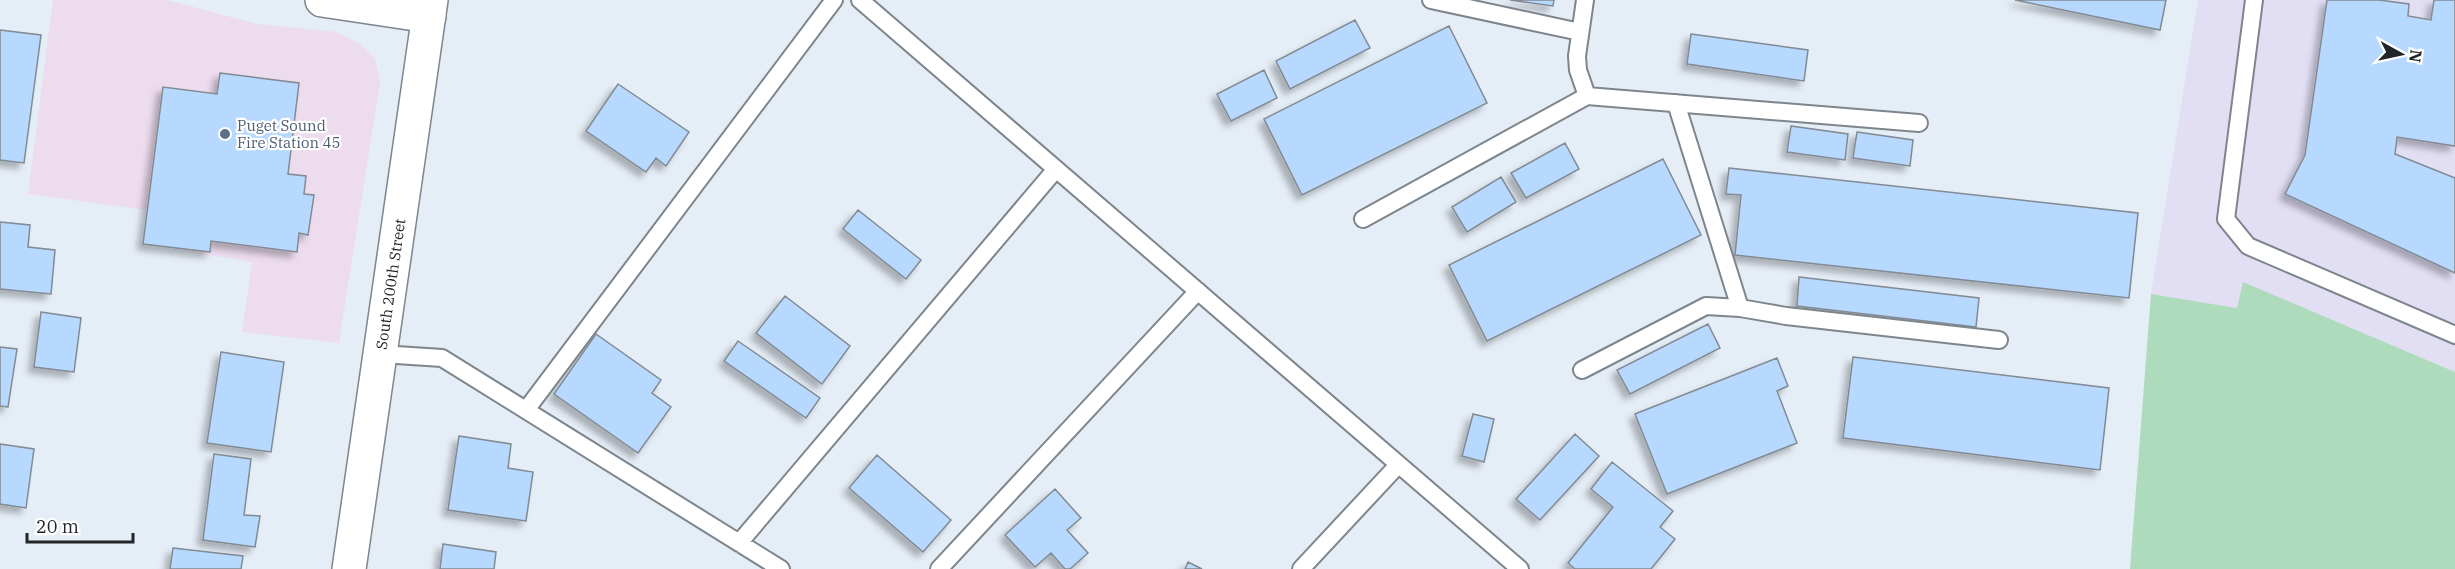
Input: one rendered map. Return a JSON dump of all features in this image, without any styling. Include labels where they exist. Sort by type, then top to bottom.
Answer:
[{"type":"main road","points":[[322,0],[430,8]]},
{"type":"main road","name":"South 200th Street","points":[[349,569],[430,8]]},
{"type":"lane","points":[[525,410],[834,0]]},
{"type":"lane","points":[[860,0],[1520,569]]},
{"type":"lane","points":[[1431,0],[1580,32]]},
{"type":"lane","points":[[1585,0],[1576,56],[1587,96]]},
{"type":"lane","points":[[2254,0],[2226,219],[2248,246],[2455,335]]},
{"type":"lane","points":[[1363,219],[1587,96],[1919,123]]},
{"type":"lane","points":[[1676,103],[1740,308]]},
{"type":"lane","points":[[739,543],[1056,170]]},
{"type":"lane","points":[[939,569],[1197,291]]},
{"type":"lane","points":[[1582,370],[1706,306],[1740,308],[1786,316],[1999,340]]},
{"type":"lane","points":[[381,354],[442,358],[781,569]]},
{"type":"lane","points":[[1301,569],[1398,465]]},
{"type":"shaded area","points":[[53,0],[167,0],[257,24],[337,32],[360,44],[375,59],[380,82],[339,343],[242,332],[252,262],[143,244],[147,210],[28,194]]},
{"type":"shaded area","points":[[2198,0],[2455,0],[2455,372],[2244,283],[2237,308],[2151,294]]},
{"type":"green space","points":[[2243,282],[2455,372],[2455,569],[2130,569],[2151,294],[2237,308]]},
{"type":"building","points":[[1510,0],[1554,0],[1553,6]]},
{"type":"building","points":[[2015,0],[2166,0],[2160,30]]},
{"type":"building","points":[[2327,0],[2379,0],[2409,4],[2408,16],[2431,20],[2434,0],[2455,0],[2455,146],[2397,137],[2395,154],[2455,178],[2455,273],[2285,194],[2305,155]]},
{"type":"building","points":[[1355,20],[1370,48],[1290,89],[1276,61]]},
{"type":"building","points":[[1449,26],[1487,103],[1302,195],[1264,119]]},
{"type":"building","points":[[0,30],[41,35],[24,163],[0,160]]},
{"type":"building","points":[[1691,34],[1808,50],[1804,81],[1687,64]]},
{"type":"building","points":[[1264,70],[1277,98],[1231,121],[1217,94]]},
{"type":"building","name":"Puget Sound Fire Station 45","points":[[220,73],[299,83],[288,174],[306,176],[304,194],[314,195],[308,235],[299,233],[297,252],[211,241],[210,252],[143,244],[163,87],[217,94]]},
{"type":"building","points":[[618,84],[689,132],[666,166],[656,158],[646,172],[586,131]]},
{"type":"building","points":[[1791,126],[1848,134],[1845,160],[1787,152]]},
{"type":"building","points":[[1857,132],[1913,140],[1910,166],[1853,158]]},
{"type":"building","points":[[1565,143],[1579,169],[1526,198],[1511,173]]},
{"type":"building","points":[[1663,159],[1701,235],[1487,341],[1449,265]]},
{"type":"building","points":[[1729,168],[2138,213],[2129,298],[1735,255],[1741,195],[1726,194]]},
{"type":"building","points":[[1501,177],[1516,202],[1467,232],[1452,207]]},
{"type":"building","points":[[858,210],[921,260],[906,279],[843,229]]},
{"type":"building","points":[[0,222],[30,225],[28,247],[55,250],[51,294],[0,289]]},
{"type":"building","points":[[1799,277],[1979,298],[1976,327],[1797,306]]},
{"type":"building","points":[[785,296],[850,346],[822,384],[756,333]]},
{"type":"building","points":[[41,312],[81,318],[74,372],[34,367]]},
{"type":"building","points":[[1708,324],[1720,348],[1630,394],[1617,370]]},
{"type":"building","points":[[596,334],[661,380],[652,393],[671,407],[638,453],[554,394]]},
{"type":"building","points":[[738,341],[820,398],[806,418],[724,361]]},
{"type":"building","points":[[0,347],[17,349],[8,407],[0,406]]},
{"type":"building","points":[[221,352],[284,362],[271,452],[207,443]]},
{"type":"building","points":[[1853,357],[2109,388],[2100,470],[1843,438]]},
{"type":"building","points":[[1777,358],[1788,386],[1777,391],[1797,443],[1667,494],[1635,414]]},
{"type":"building","points":[[1473,414],[1494,419],[1484,462],[1462,456]]},
{"type":"building","points":[[1575,434],[1599,456],[1540,520],[1516,499]]},
{"type":"building","points":[[459,436],[511,444],[508,468],[533,472],[526,521],[448,510]]},
{"type":"building","points":[[0,444],[34,449],[26,508],[0,504]]},
{"type":"building","points":[[214,454],[251,459],[244,515],[260,516],[255,547],[203,540]]},
{"type":"building","points":[[877,455],[951,520],[923,552],[849,488]]},
{"type":"building","points":[[1612,462],[1673,511],[1660,527],[1675,539],[1651,569],[1575,569],[1568,563],[1613,507],[1591,489]]},
{"type":"building","points":[[1055,489],[1081,518],[1067,530],[1088,553],[1070,569],[1065,569],[1051,553],[1035,567],[1005,535]]},
{"type":"building","points":[[443,544],[496,552],[494,569],[440,569]]},
{"type":"building","points":[[173,548],[243,556],[241,569],[170,569]]},
{"type":"building","points":[[1188,562],[1202,569],[1185,569]]},
{"type":"place","name":"Puget Sound Fire Station 45","points":[[225,134]]}]
